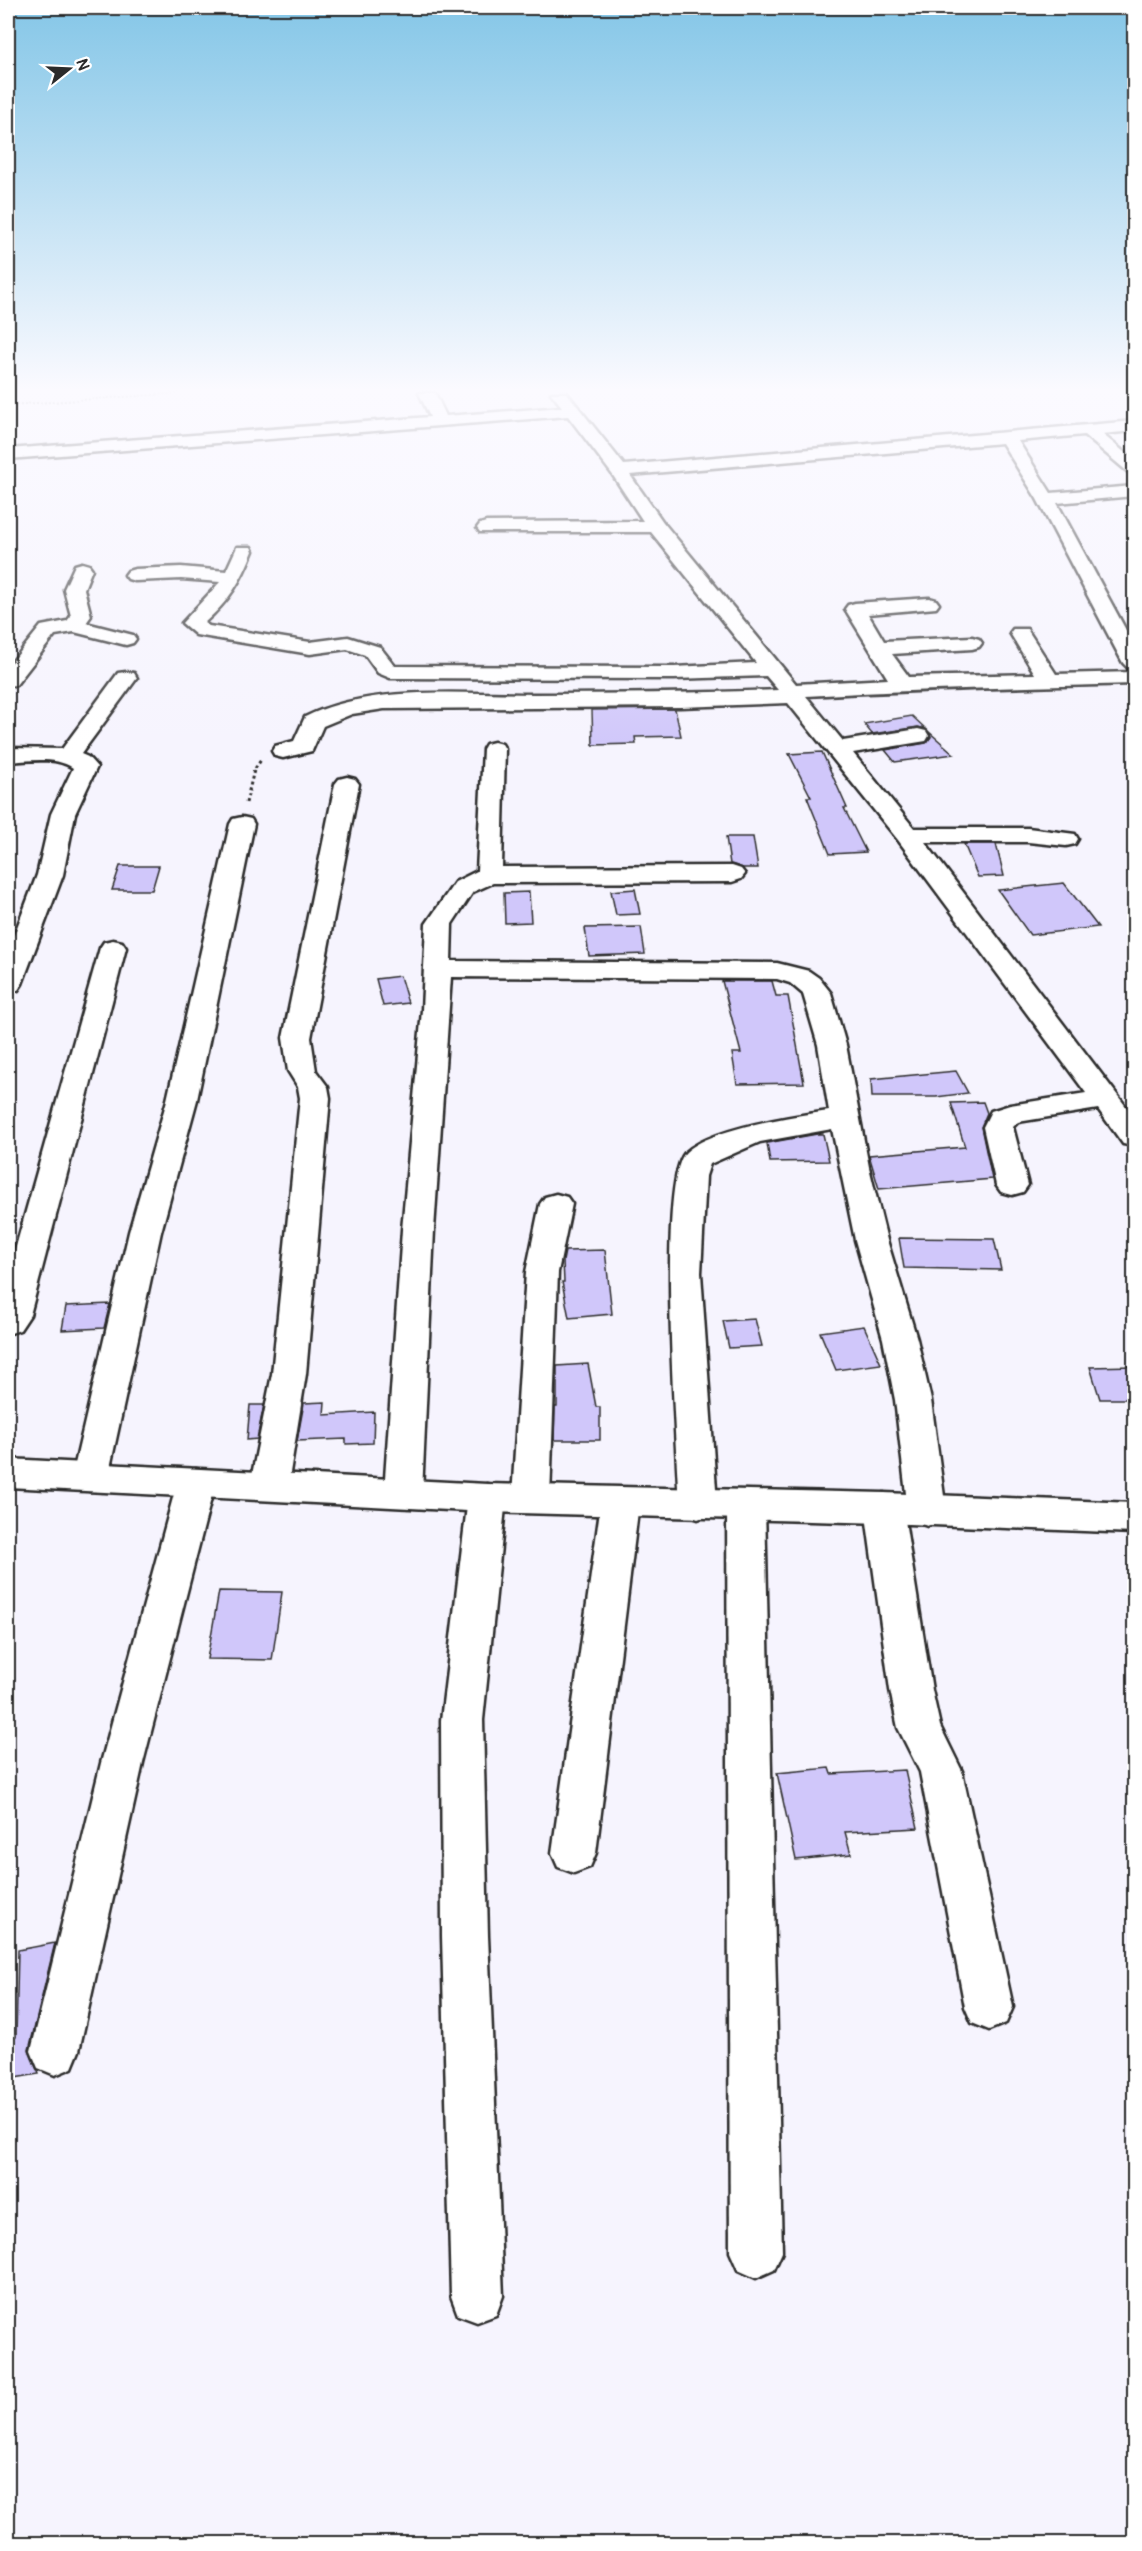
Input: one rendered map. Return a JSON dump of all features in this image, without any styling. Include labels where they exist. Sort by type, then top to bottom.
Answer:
[{"type":"street","points":[[647,512],[907,835],[1134,1137]]},
{"type":"street","points":[[1053,512],[1134,663]]},
{"type":"street","points":[[486,528],[656,526]]},
{"type":"street","points":[[244,551],[234,577],[216,603],[192,623],[196,627],[310,648],[348,643],[359,645],[373,651],[390,672],[663,673],[771,669]]},
{"type":"street","points":[[74,626],[81,616],[74,589],[82,569]]},
{"type":"street","points":[[135,575],[181,573],[234,577]]},
{"type":"street","points":[[903,684],[855,609],[929,604]]},
{"type":"street","points":[[1110,619],[1134,618]]},
{"type":"street","points":[[8,680],[48,630],[74,626],[126,639]]},
{"type":"street","points":[[1020,633],[1051,682]]},
{"type":"street","points":[[879,648],[972,643]]},
{"type":"street","points":[[67,757],[126,678]]},
{"type":"street","points":[[283,751],[304,746],[313,722],[324,716],[342,709],[375,703],[668,700],[792,694],[903,684],[1051,682],[1134,678]]},
{"type":"street","points":[[837,749],[918,736]]},
{"type":"street","points":[[489,875],[494,749]]},
{"type":"street","points":[[8,755],[32,753],[67,757],[83,763],[84,772],[63,814],[50,875],[8,984]]},
{"type":"street","points":[[269,1485],[290,1374],[312,1148],[314,1087],[302,1071],[297,1038],[346,784]]},
{"type":"street","points":[[90,1477],[145,1232],[182,1100],[242,824]]},
{"type":"street","points":[[907,835],[1028,835],[1066,839]]},
{"type":"street","points":[[403,1493],[418,1230],[436,1010],[439,924],[464,886],[489,875],[732,874]]},
{"type":"street","points":[[8,1322],[13,1315],[113,948]]},
{"type":"street","points":[[437,969],[777,971],[797,975],[806,980],[816,993],[832,1045],[844,1118],[871,1240],[900,1339],[914,1400],[927,1511]]},
{"type":"street","points":[[1012,1185],[998,1127],[1002,1118],[1010,1114],[1106,1099]]},
{"type":"street","points":[[698,1504],[685,1274],[690,1176],[696,1159],[714,1148],[737,1140],[790,1126],[844,1118]]},
{"type":"street","points":[[531,1498],[542,1272],[556,1204]]},
{"type":"street","points":[[8,1473],[487,1498],[884,1508],[1134,1518]]},
{"type":"street","points":[[55,2052],[122,1763],[196,1483]]},
{"type":"street","points":[[477,2296],[465,1936],[462,1720],[487,1498]]},
{"type":"street","points":[[574,1853],[620,1503]]},
{"type":"street","points":[[746,1506],[756,2252]]},
{"type":"street","points":[[884,1508],[911,1690],[919,1728],[941,1771],[989,2007]]},
{"type":"path","points":[[242,824],[254,770],[264,758],[283,751]]},
{"type":"building","points":[[675,709],[681,736],[635,737],[636,744],[593,745],[592,710]]},
{"type":"building","points":[[912,716],[926,729],[918,727],[872,734],[864,724]]},
{"type":"building","points":[[928,731],[954,754],[895,762],[885,750],[926,743],[931,737]]},
{"type":"building","points":[[822,752],[847,808],[844,808],[866,852],[830,854],[807,797],[811,797],[789,754]]},
{"type":"building","points":[[726,837],[753,837],[758,868],[743,868],[730,864]]},
{"type":"building","points":[[964,844],[996,844],[1004,876],[978,877]]},
{"type":"building","points":[[120,866],[159,866],[152,890],[112,890]]},
{"type":"building","points":[[1064,883],[1098,927],[1030,935],[998,890]]},
{"type":"building","points":[[635,889],[640,914],[616,915],[611,891]]},
{"type":"building","points":[[529,892],[531,922],[505,923],[504,893]]},
{"type":"building","points":[[641,927],[645,954],[589,956],[585,928]]},
{"type":"building","points":[[400,976],[408,1003],[383,1006],[376,979]]},
{"type":"building","points":[[722,981],[772,981],[776,996],[788,996],[804,1083],[737,1084],[732,1053],[741,1053]]},
{"type":"building","points":[[956,1071],[968,1093],[936,1097],[872,1097],[871,1079]]},
{"type":"building","points":[[983,1102],[987,1113],[981,1127],[992,1179],[879,1189],[869,1155],[965,1147],[951,1103]]},
{"type":"building","points":[[823,1134],[829,1161],[770,1162],[767,1143]]},
{"type":"building","points":[[899,1238],[994,1239],[1001,1270],[904,1268]]},
{"type":"building","points":[[605,1250],[612,1314],[569,1318],[562,1282],[564,1282],[565,1251]]},
{"type":"building","points":[[110,1304],[104,1328],[62,1330],[66,1306]]},
{"type":"building","points":[[755,1319],[762,1346],[729,1348],[723,1321]]},
{"type":"building","points":[[864,1326],[881,1364],[836,1370],[820,1332]]},
{"type":"building","points":[[588,1364],[596,1407],[600,1407],[600,1440],[554,1440],[557,1366]]},
{"type":"building","points":[[1134,1366],[1134,1399],[1100,1399],[1090,1367]]},
{"type":"building","points":[[325,1402],[324,1415],[374,1412],[373,1443],[346,1444],[346,1439],[297,1441],[304,1403]]},
{"type":"building","points":[[250,1405],[264,1405],[257,1439],[247,1440]]},
{"type":"building","points":[[219,1591],[282,1592],[272,1660],[207,1659]]},
{"type":"building","points":[[829,1768],[831,1774],[905,1770],[918,1828],[845,1832],[851,1854],[796,1860],[777,1773]]},
{"type":"building","points":[[55,1943],[29,2050],[39,2074],[8,2079],[8,2039],[16,2037],[18,1950]]}]
